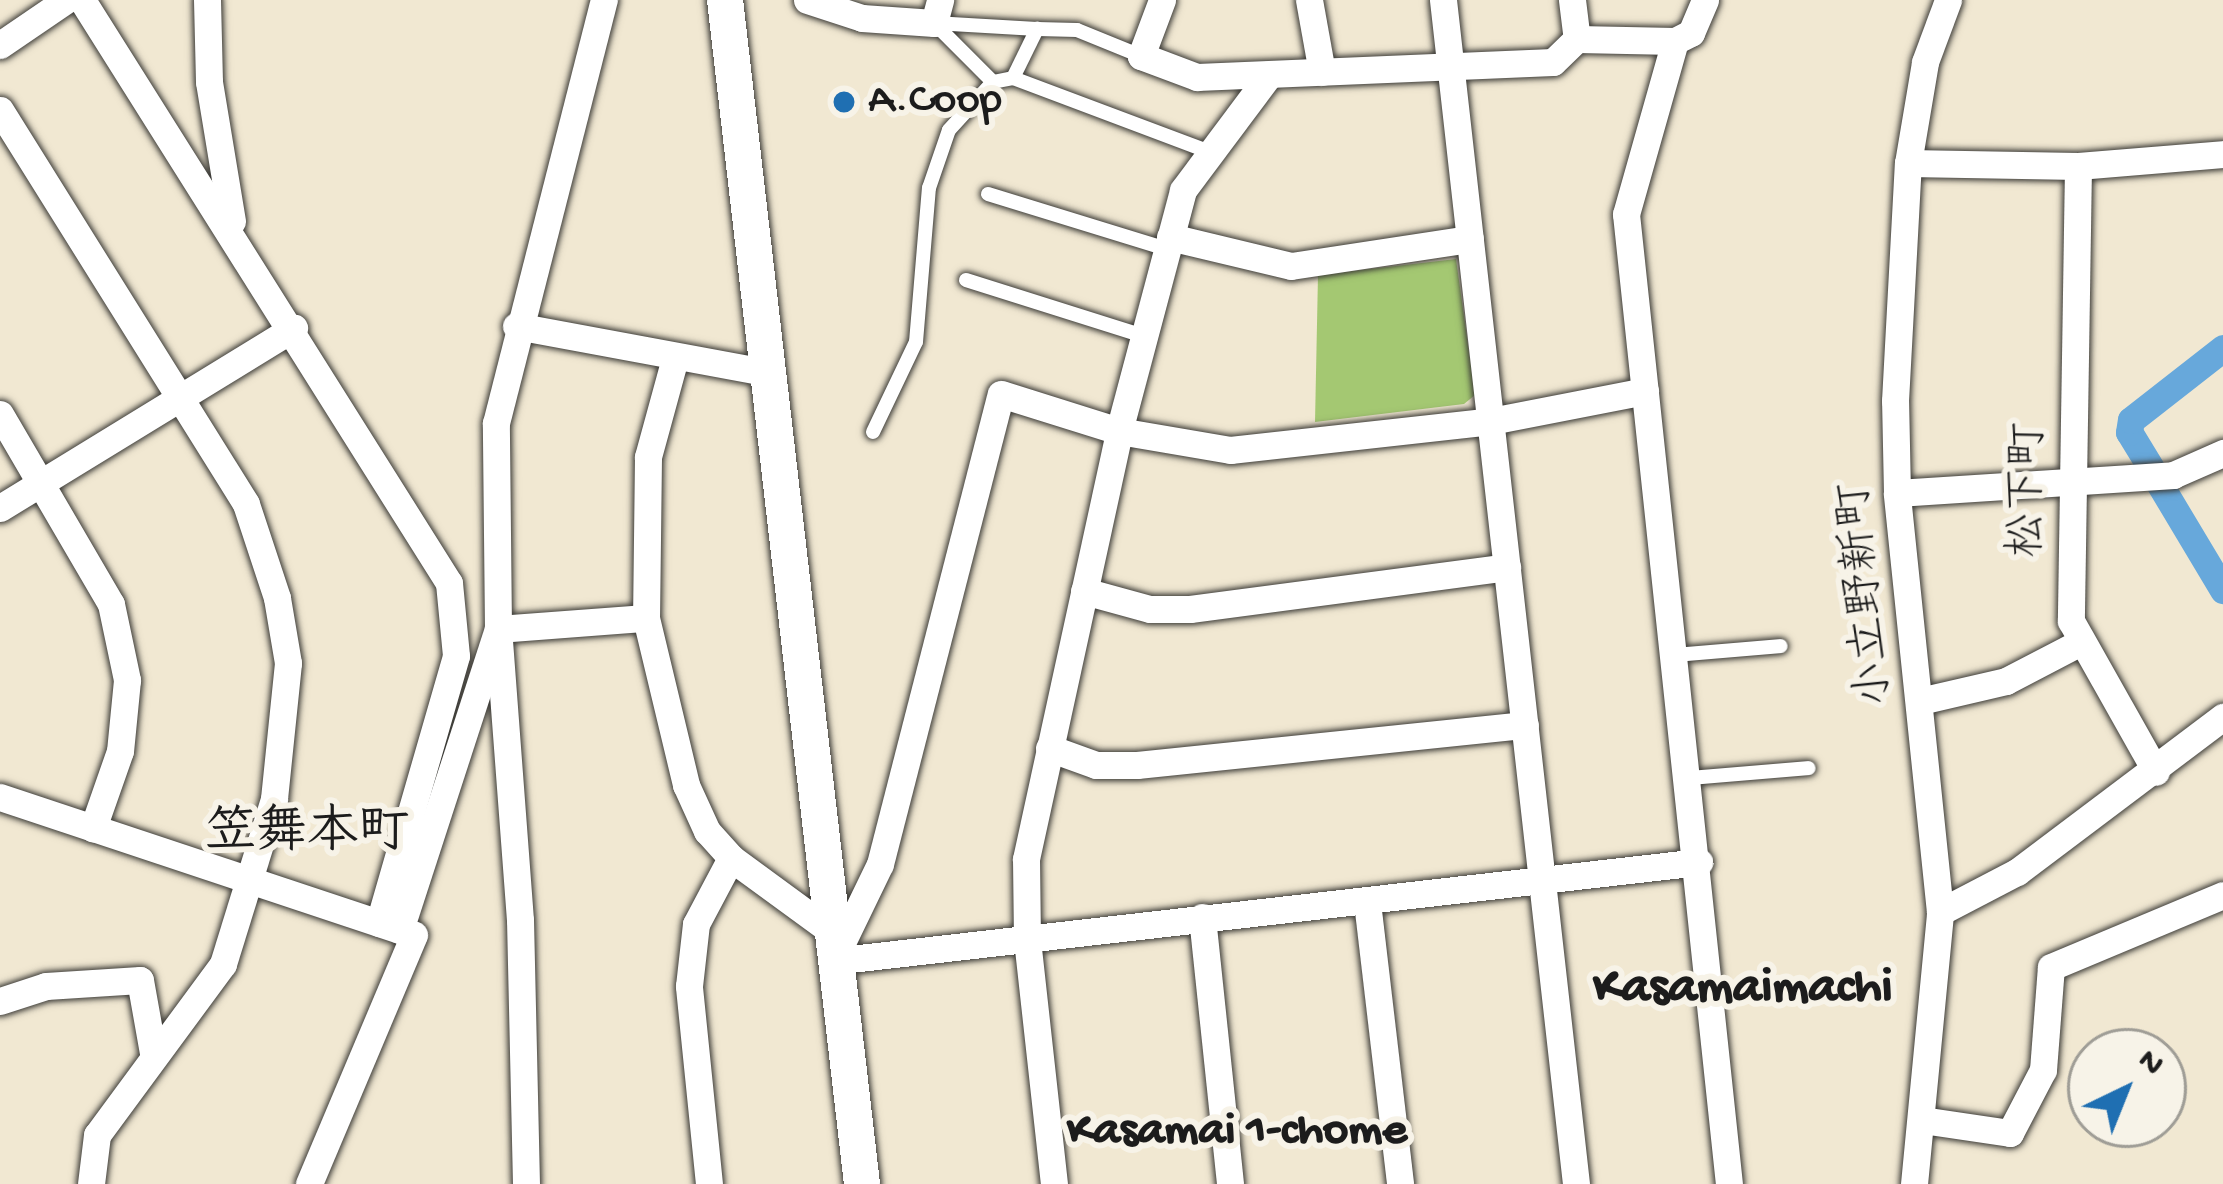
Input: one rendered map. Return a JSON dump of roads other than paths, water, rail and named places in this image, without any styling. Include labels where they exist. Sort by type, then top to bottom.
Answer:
[{"type":"street","points":[[0,45],[66,0]]},
{"type":"street","points":[[82,0],[234,232],[449,583],[456,656],[390,927]]},
{"type":"street","points":[[207,0],[209,82],[234,232]]},
{"type":"street","points":[[526,1184],[520,920],[498,629],[496,423],[516,326],[604,0]]},
{"type":"street","points":[[725,0],[862,1184]]},
{"type":"street","points":[[807,0],[862,18],[937,11]]},
{"type":"street","points":[[1162,0],[1142,56],[1198,77],[1553,62],[1576,39],[1675,41],[1691,33],[1705,0]]},
{"type":"street","points":[[1309,0],[1322,71]]},
{"type":"street","points":[[1443,0],[1576,1184]]},
{"type":"street","points":[[1572,0],[1576,39]]},
{"type":"street","name":"小立野新町","points":[[1914,1184],[1940,912],[1897,493],[1907,163],[1925,62],[1948,0]]},
{"type":"street","points":[[1675,41],[1626,214],[1691,778],[1730,1184]]},
{"type":"street","points":[[1054,1184],[1027,940],[1026,859],[1120,431],[1183,190],[1269,75]]},
{"type":"street","points":[[0,110],[246,504],[278,598],[288,663],[274,799],[253,881],[223,964],[153,1053],[98,1135],[91,1184]]},
{"type":"street","points":[[1907,163],[2078,166],[2223,154]]},
{"type":"street","name":"松下町","points":[[2078,166],[2072,621],[2079,643]]},
{"type":"street","points":[[1168,243],[1291,266],[1470,239]]},
{"type":"street","points":[[516,326],[765,373]]},
{"type":"street","points":[[0,508],[294,328]]},
{"type":"street","points":[[675,358],[648,457],[646,618],[686,785],[707,830],[731,858],[831,945],[1027,940],[1700,862]]},
{"type":"street","points":[[831,945],[880,864],[1001,394],[1120,431],[1231,450],[1491,421],[1645,391]]},
{"type":"street","points":[[0,414],[44,481],[111,604],[127,680],[120,751],[93,828]]},
{"type":"street","points":[[1897,493],[2173,475],[2223,453]]},
{"type":"street","points":[[1084,591],[1150,609],[1190,609],[1508,567]]},
{"type":"street","points":[[498,629],[646,618]]},
{"type":"street","points":[[390,927],[498,629]]},
{"type":"street","points":[[1920,701],[2006,681],[2079,643],[2156,772]]},
{"type":"street","points":[[1940,912],[2017,872],[2156,772],[2223,717]]},
{"type":"street","points":[[1049,748],[1096,765],[1137,765],[1525,725]]},
{"type":"street","points":[[0,796],[414,935],[309,1184]]},
{"type":"street","points":[[710,1184],[689,986],[696,924],[731,858]]},
{"type":"street","points":[[1922,1120],[2010,1133],[2043,1070],[2051,968],[2223,895]]},
{"type":"street","points":[[1367,902],[1400,1184]]},
{"type":"street","points":[[1202,917],[1230,1184]]},
{"type":"street","points":[[0,1001],[46,986],[140,980],[153,1053]]},
{"type":"lane","points":[[937,11],[1037,29],[1077,31],[1142,56]]},
{"type":"lane","points":[[937,11],[993,82]]},
{"type":"lane","points":[[1013,78],[1037,29]]},
{"type":"lane","points":[[873,432],[916,342],[929,188],[949,130],[993,82],[1013,78],[1210,152]]},
{"type":"lane","points":[[988,194],[1168,243]]},
{"type":"lane","points":[[966,280],[1144,336]]},
{"type":"lane","points":[[1676,655],[1781,646]]},
{"type":"lane","points":[[1691,778],[1809,768]]},
{"type":"waterway","points":[[2151,468],[2129,432],[2131,420],[2223,348]]},
{"type":"waterway","points":[[2159,483],[2223,590]]},
{"type":"place","name":"A.Coop","points":[[844,102]]},
{"type":"district","name":"笠舞本町","points":[[307,836]]},
{"type":"district","name":"Kasamaimachi","points":[[1743,990]]},
{"type":"district","name":"Kasamai 1-chome","points":[[1237,1133]]}]
